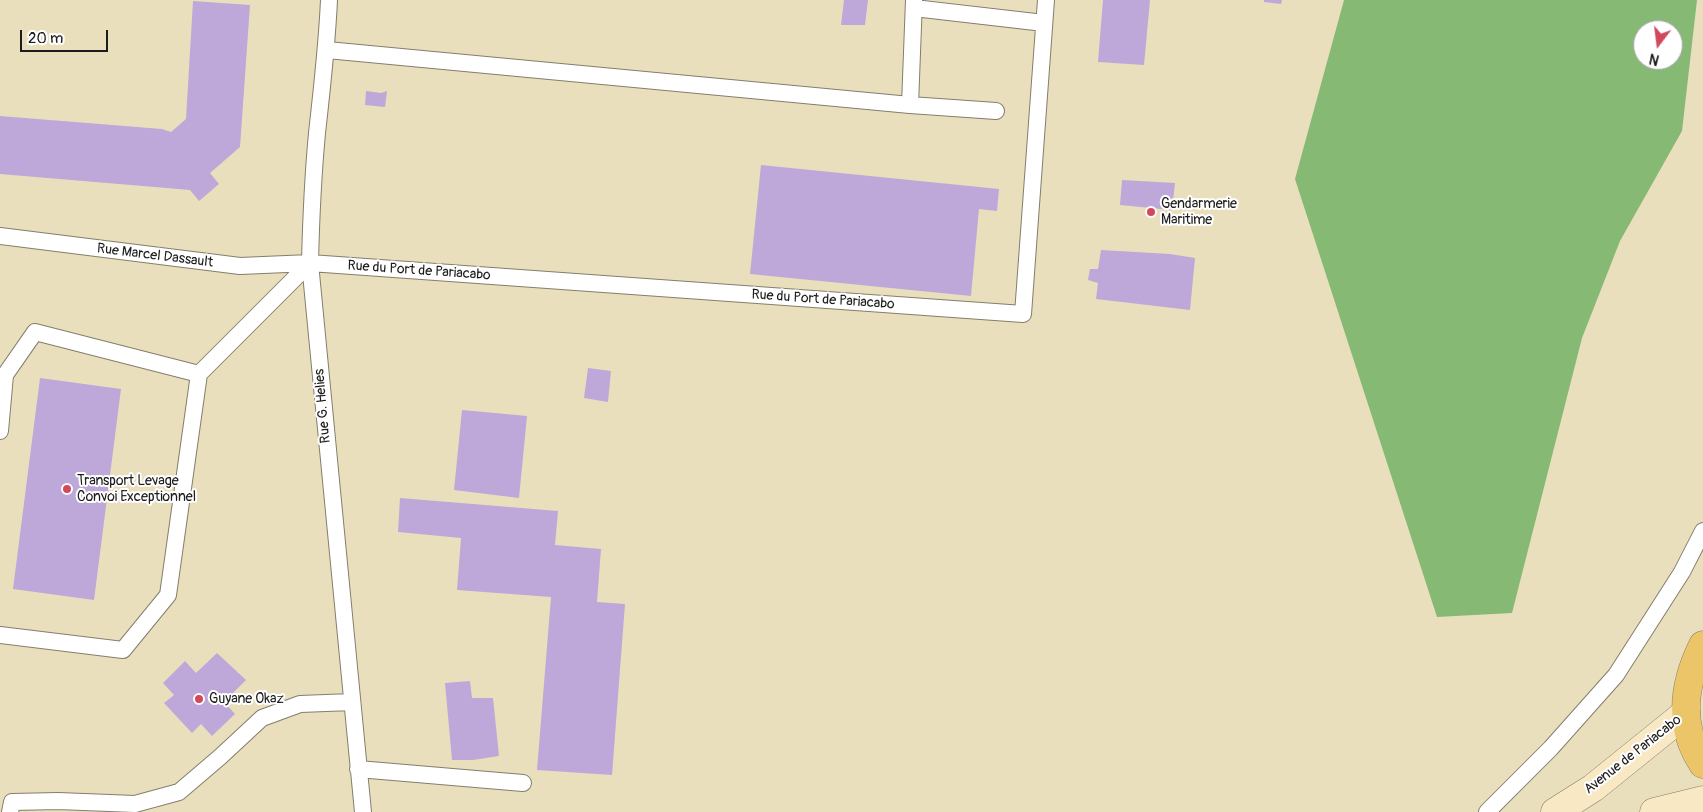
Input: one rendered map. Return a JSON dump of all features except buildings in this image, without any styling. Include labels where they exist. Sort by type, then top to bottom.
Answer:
[{"type":"main road","points":[[1703,645],[1693,665],[1687,689],[1686,713],[1692,744],[1703,764]]},
{"type":"main road","name":"Avenue de Pariacabo","points":[[1554,812],[1594,788],[1686,713]]},
{"type":"main road","points":[[1654,812],[1703,800]]},
{"type":"lane","name":"Rue G. Helies","points":[[329,0],[327,50],[317,135],[311,216],[310,263],[362,812]]},
{"type":"lane","name":"Rue du Port de Pariacabo","points":[[310,263],[1023,314],[1046,0]]},
{"type":"lane","points":[[910,105],[914,4],[1044,23]]},
{"type":"lane","points":[[327,50],[910,105],[996,111]]},
{"type":"lane","name":"Rue Marcel Dassault","points":[[0,236],[240,266],[310,263]]},
{"type":"lane","points":[[0,635],[123,650],[168,595],[199,374],[310,263]]},
{"type":"lane","points":[[0,432],[5,375],[35,332],[199,374]]},
{"type":"lane","points":[[1487,812],[1551,748],[1616,675],[1682,572],[1703,531]]},
{"type":"lane","points":[[10,812],[12,802],[58,801],[136,804],[179,792],[262,718],[300,704],[352,702]]},
{"type":"lane","points":[[358,769],[524,782]]},
{"type":"green space","points":[[1344,0],[1697,0],[1682,131],[1620,241],[1582,338],[1512,613],[1437,617],[1295,179]]},
{"type":"place","name":"Gendarmerie Maritime","points":[[1151,212]]},
{"type":"place","name":"Transport Levage Convoi Exceptionnel","points":[[67,489]]},
{"type":"place","name":"Guyane Okaz","points":[[199,699]]}]
